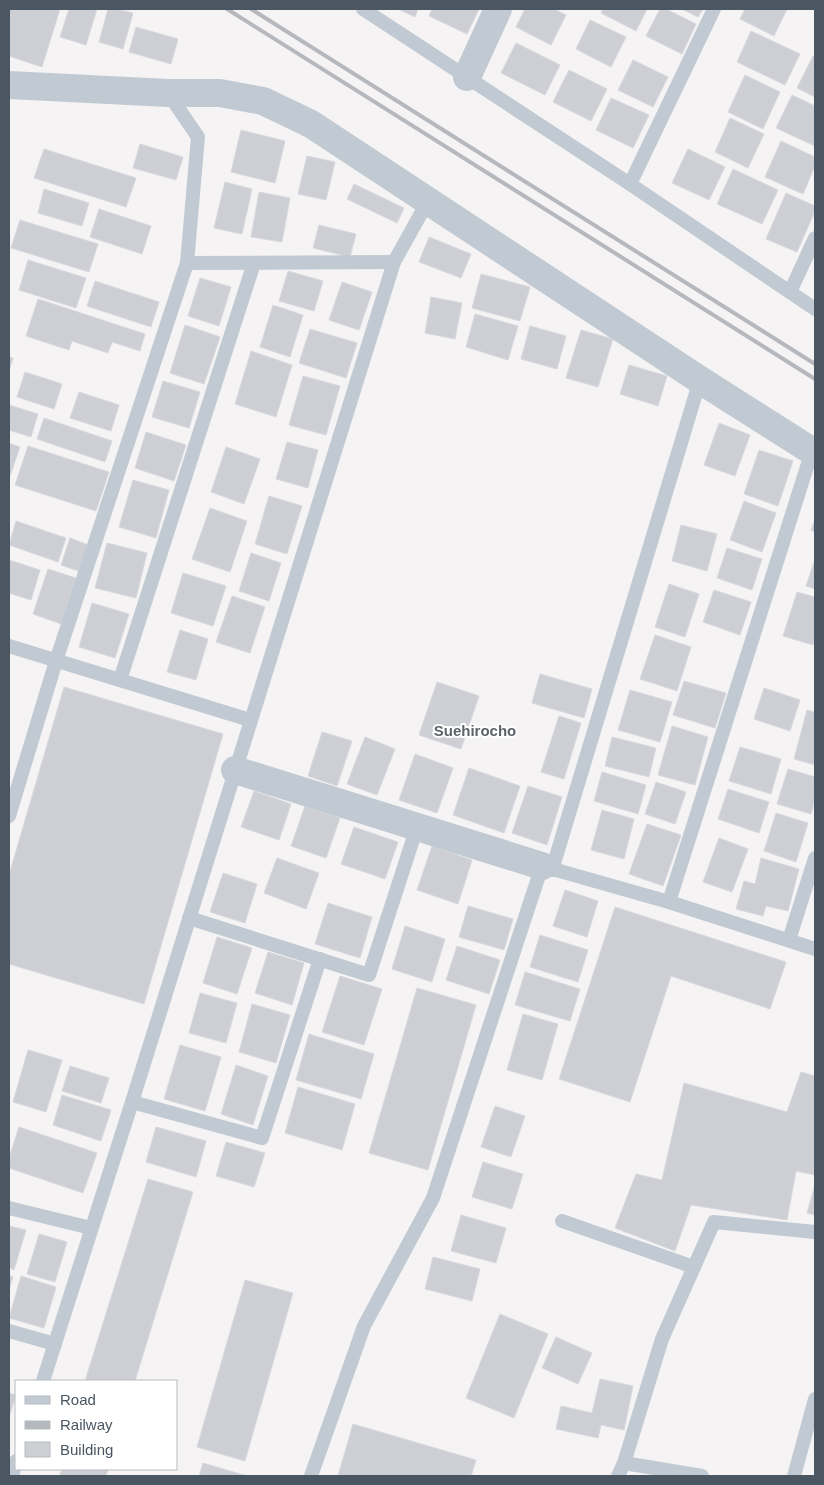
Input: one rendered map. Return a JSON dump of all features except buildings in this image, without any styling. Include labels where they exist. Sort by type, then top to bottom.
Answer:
[{"type":"street","points":[[467,76],[498,9]]},
{"type":"street","points":[[9,85],[168,93],[220,93],[263,102],[311,124],[700,380],[814,452]]},
{"type":"street","points":[[235,770],[547,868]]},
{"type":"lane","points":[[363,9],[815,308]]},
{"type":"lane","points":[[630,184],[714,9]]},
{"type":"lane","points":[[9,816],[56,662],[187,262],[198,137],[168,93]]},
{"type":"lane","points":[[43,1380],[394,262],[428,201]]},
{"type":"lane","points":[[790,292],[815,238]]},
{"type":"lane","points":[[187,262],[394,262]]},
{"type":"lane","points":[[120,680],[254,263]]},
{"type":"lane","points":[[311,1476],[364,1326],[433,1198],[547,868],[700,380]]},
{"type":"lane","points":[[670,902],[814,452]]},
{"type":"lane","points":[[9,646],[250,720]]},
{"type":"lane","points":[[189,918],[369,975],[417,827]]},
{"type":"lane","points":[[789,940],[815,858]]},
{"type":"lane","points":[[547,868],[670,902],[815,949]]},
{"type":"lane","points":[[132,1102],[262,1138],[320,959]]},
{"type":"lane","points":[[9,1208],[91,1228]]},
{"type":"lane","points":[[562,1221],[694,1267]]},
{"type":"lane","points":[[618,1476],[624,1463],[662,1339],[714,1222],[815,1232]]},
{"type":"lane","points":[[9,1331],[55,1344]]},
{"type":"lane","points":[[794,1476],[815,1399]]},
{"type":"lane","points":[[624,1463],[702,1476]]},
{"type":"railway","points":[[227,9],[815,379]]},
{"type":"railway","points":[[251,9],[815,364]]},
{"type":"district","name":"Suehirocho","points":[[475,731]]}]
